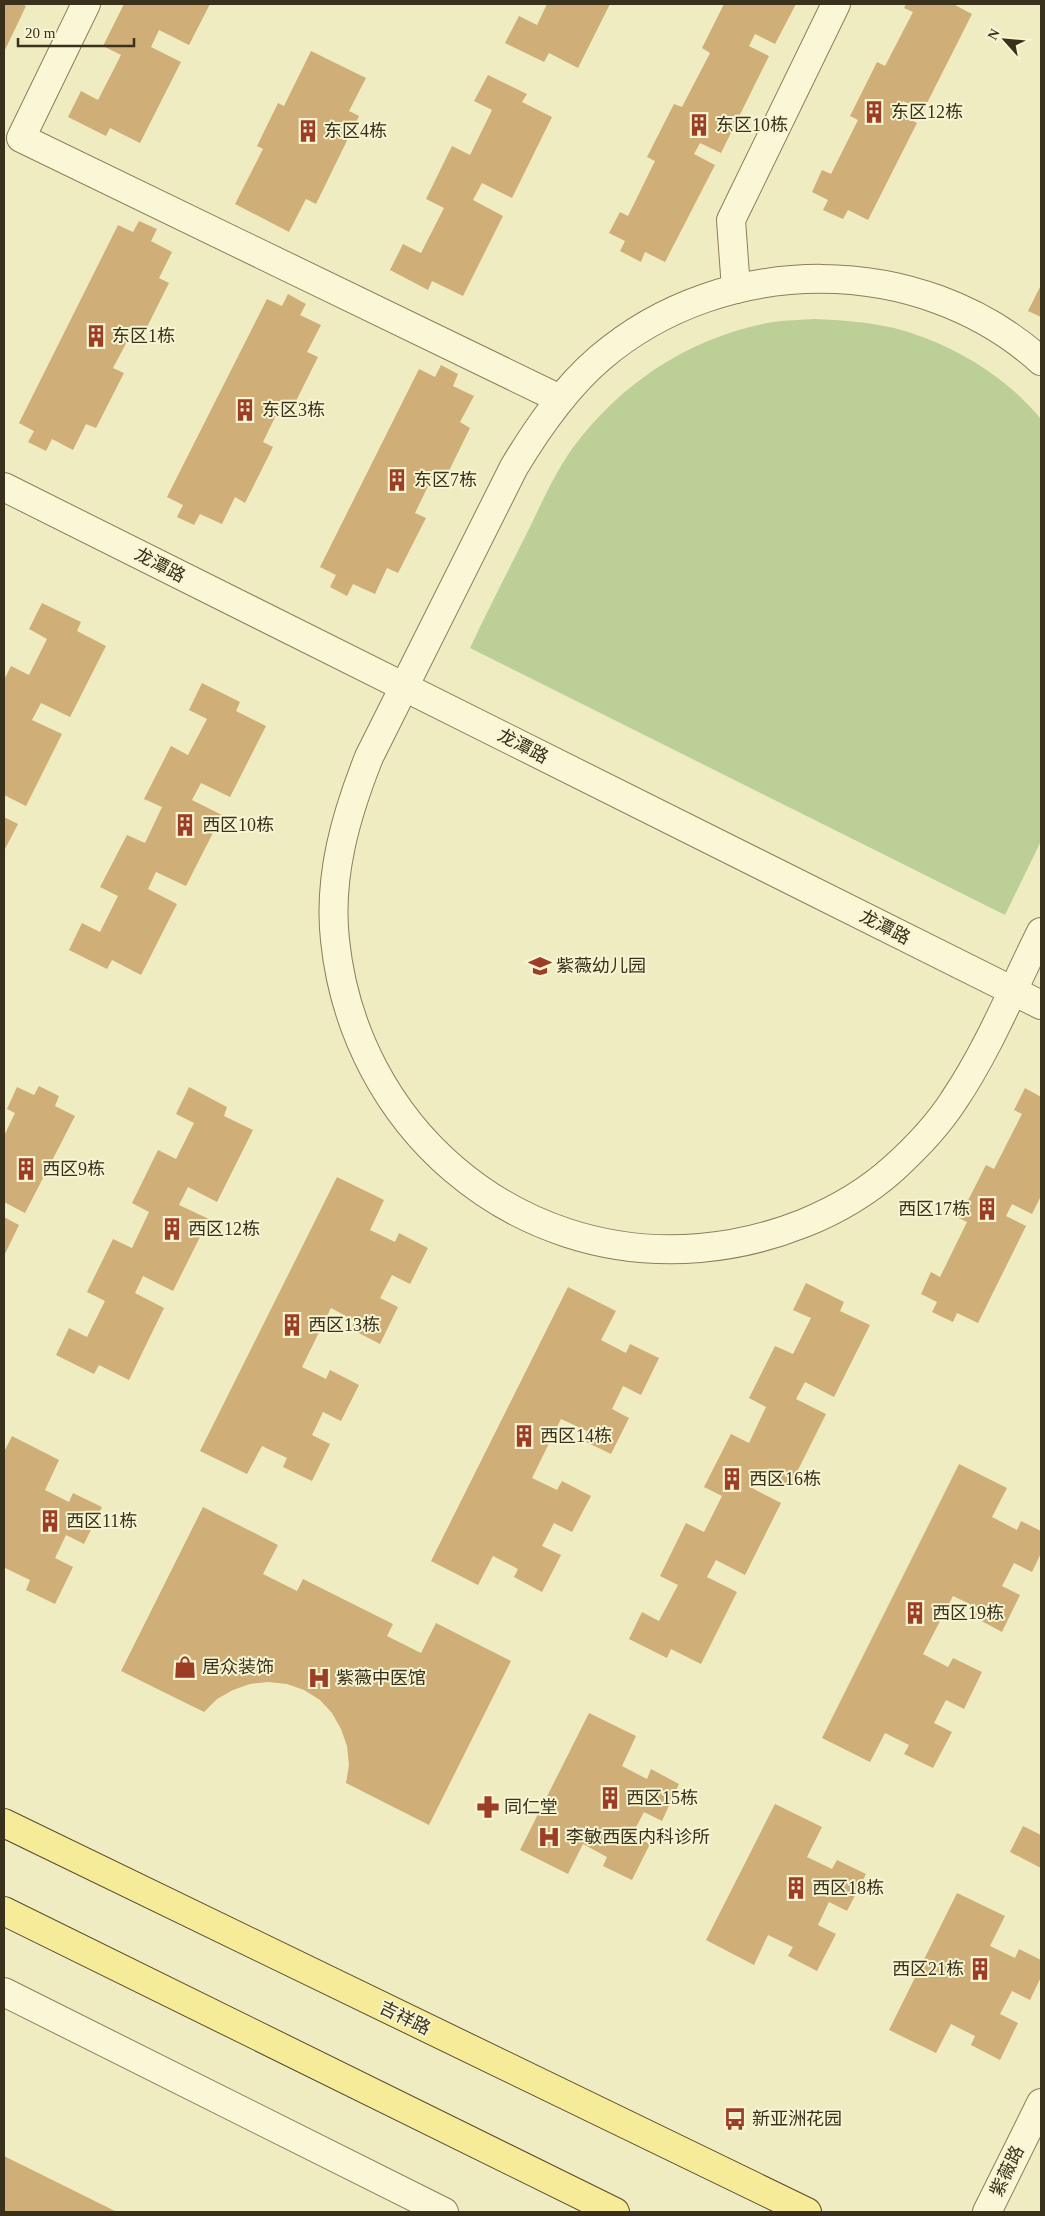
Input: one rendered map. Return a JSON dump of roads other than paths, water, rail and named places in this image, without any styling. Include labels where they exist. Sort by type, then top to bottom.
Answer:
[{"type":"main road","name":"吉祥路","points":[[4,1823],[807,2212]]},
{"type":"main road","points":[[4,1911],[615,2212]]},
{"type":"street","points":[[86,4],[21,138],[560,399]]},
{"type":"street","points":[[736,289],[731,220],[836,4]]},
{"type":"street","points":[[1041,361],[992,324],[950,304],[906,289],[860,280],[814,278],[768,282],[722,292],[679,309],[638,330],[600,358],[560,399],[538,427],[514,467],[370,757],[352,800],[340,845],[334,891],[334,938],[341,984],[354,1028],[373,1071],[398,1110],[428,1146],[455,1171],[500,1204],[542,1224],[586,1239],[632,1248],[677,1250],[724,1246],[770,1236],[813,1219],[854,1197],[884,1176],[925,1137],[954,1101],[977,1060],[1041,932]]},
{"type":"street","name":"龙潭路","points":[[4,487],[1041,1005]]},
{"type":"street","points":[[4,1992],[444,2212]]},
{"type":"street","name":"紫薇路","points":[[987,2212],[1041,2103]]},
{"type":"place","name":"东区12栋","points":[[874,112]]},
{"type":"place","name":"东区10栋","points":[[699,125]]},
{"type":"place","name":"东区4栋","points":[[308,131]]},
{"type":"place","name":"东区1栋","points":[[96,336]]},
{"type":"place","name":"东区3栋","points":[[245,410]]},
{"type":"place","name":"东区7栋","points":[[397,480]]},
{"type":"place","name":"西区10栋","points":[[185,825]]},
{"type":"place","name":"紫薇幼儿园","points":[[540,966]]},
{"type":"place","name":"西区9栋","points":[[26,1169]]},
{"type":"place","name":"西区17栋","points":[[987,1209]]},
{"type":"place","name":"西区12栋","points":[[172,1229]]},
{"type":"place","name":"西区13栋","points":[[292,1325]]},
{"type":"place","name":"西区14栋","points":[[524,1436]]},
{"type":"place","name":"西区16栋","points":[[732,1479]]},
{"type":"place","name":"西区11栋","points":[[50,1521]]},
{"type":"place","name":"西区19栋","points":[[915,1613]]},
{"type":"place","name":"居众装饰","points":[[185,1667]]},
{"type":"place","name":"紫薇中医馆","points":[[319,1678]]},
{"type":"place","name":"西区15栋","points":[[610,1798]]},
{"type":"place","name":"同仁堂","points":[[488,1807]]},
{"type":"place","name":"李敏西医内科诊所","points":[[549,1837]]},
{"type":"place","name":"西区18栋","points":[[796,1888]]},
{"type":"place","name":"西区21栋","points":[[980,1969]]},
{"type":"place","name":"新亚洲花园","points":[[735,2119]]}]
